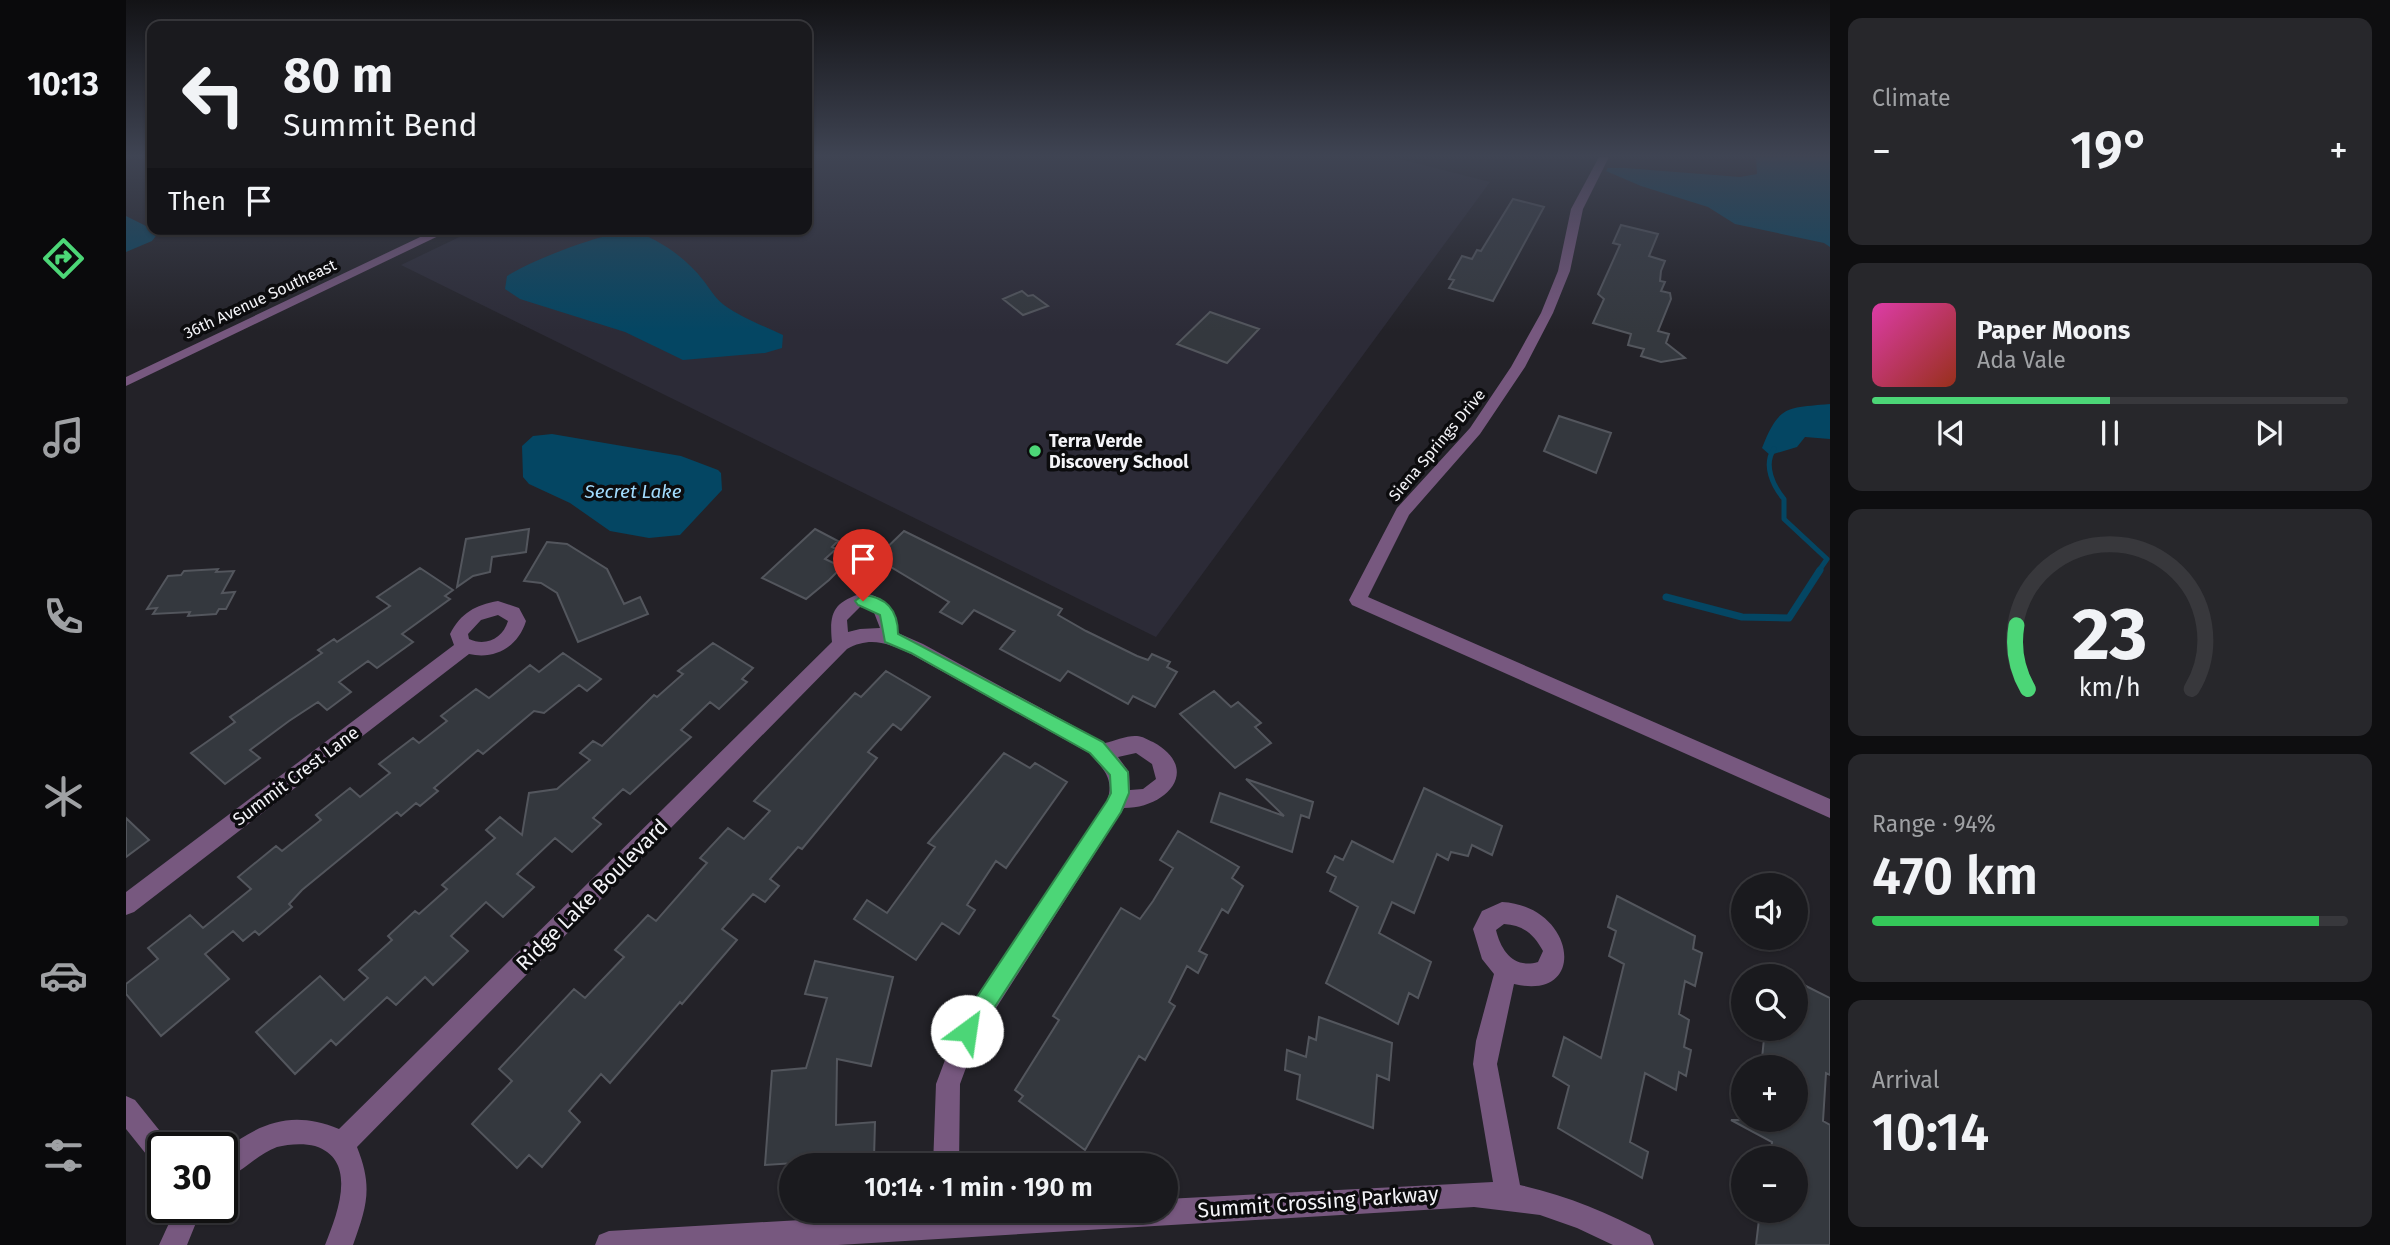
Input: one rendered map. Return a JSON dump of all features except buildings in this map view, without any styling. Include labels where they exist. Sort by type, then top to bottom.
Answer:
[{"type":"street","name":"Siena Springs Drive","points":[[1576,215],[1564,271],[1551,304],[1518,367],[1475,431],[1403,512],[1358,600],[1830,809]]},
{"type":"street","name":"36th Avenue Southeast","points":[[126,382],[434,235]]},
{"type":"street","points":[[890,637],[890,619],[886,611],[872,602],[863,601],[845,608],[838,619],[842,644],[861,634],[890,637],[917,649],[1102,752],[1119,772],[1118,799],[967,1031],[948,1084],[946,1153]]},
{"type":"street","name":"Ridge Lake Boulevard","points":[[341,1145],[842,644]]},
{"type":"street","name":"Summit Crest Lane","points":[[126,905],[466,646]]},
{"type":"street","points":[[1102,752],[1138,744],[1158,754],[1168,772],[1166,782],[1151,795],[1130,800],[1118,799]]},
{"type":"street","points":[[1507,969],[1488,1041],[1485,1064],[1509,1196]]},
{"type":"street","points":[[126,1110],[147,1136]]},
{"type":"street","points":[[238,1156],[253,1145],[275,1135],[298,1130],[316,1132],[341,1145],[354,1168],[356,1185],[354,1207],[339,1245]]},
{"type":"street","name":"Summit Crossing Parkway","points":[[1178,1207],[1446,1194],[1509,1196],[1573,1210],[1640,1245]]},
{"type":"street","points":[[173,1245],[183,1223]]},
{"type":"street","name":"Summit Crossing Parkway","points":[[609,1245],[729,1241],[899,1223]]},
{"type":"shaded area","name":"Terra Verde Discovery School","points":[[812,215],[1466,215],[1156,637],[401,265],[464,235],[812,235]]},
{"type":"water","points":[[1721,215],[1830,215],[1830,247],[1824,243],[1735,224]]},
{"type":"water","points":[[126,216],[147,226],[147,235],[156,235],[152,241],[126,252]]},
{"type":"water","points":[[612,235],[642,235],[652,239],[680,257],[724,305],[783,335],[782,348],[765,353],[683,360],[625,332],[520,299],[505,289],[507,276],[533,262]]},
{"type":"water","points":[[1830,404],[1830,439],[1805,437],[1797,447],[1770,455],[1762,448],[1779,416],[1786,411]]},
{"type":"water","name":"Secret Lake","points":[[552,434],[681,456],[718,470],[721,473],[722,490],[680,535],[649,538],[610,531],[570,503],[529,484],[523,477],[522,446],[533,436]]},
{"type":"waterway","points":[[1774,449],[1769,468],[1773,482],[1784,499],[1784,519],[1827,559],[1818,572]]},
{"type":"waterway","points":[[1666,597],[1742,617],[1789,618],[1820,570]]},
{"type":"place","name":"Terra Verde Discovery School","points":[[1035,451]]},
{"type":"route","points":[[863,601],[879,605],[886,611],[890,619],[890,637],[917,649],[1096,747],[1116,765],[1119,772],[1120,793],[1115,806],[967,1031]]}]
